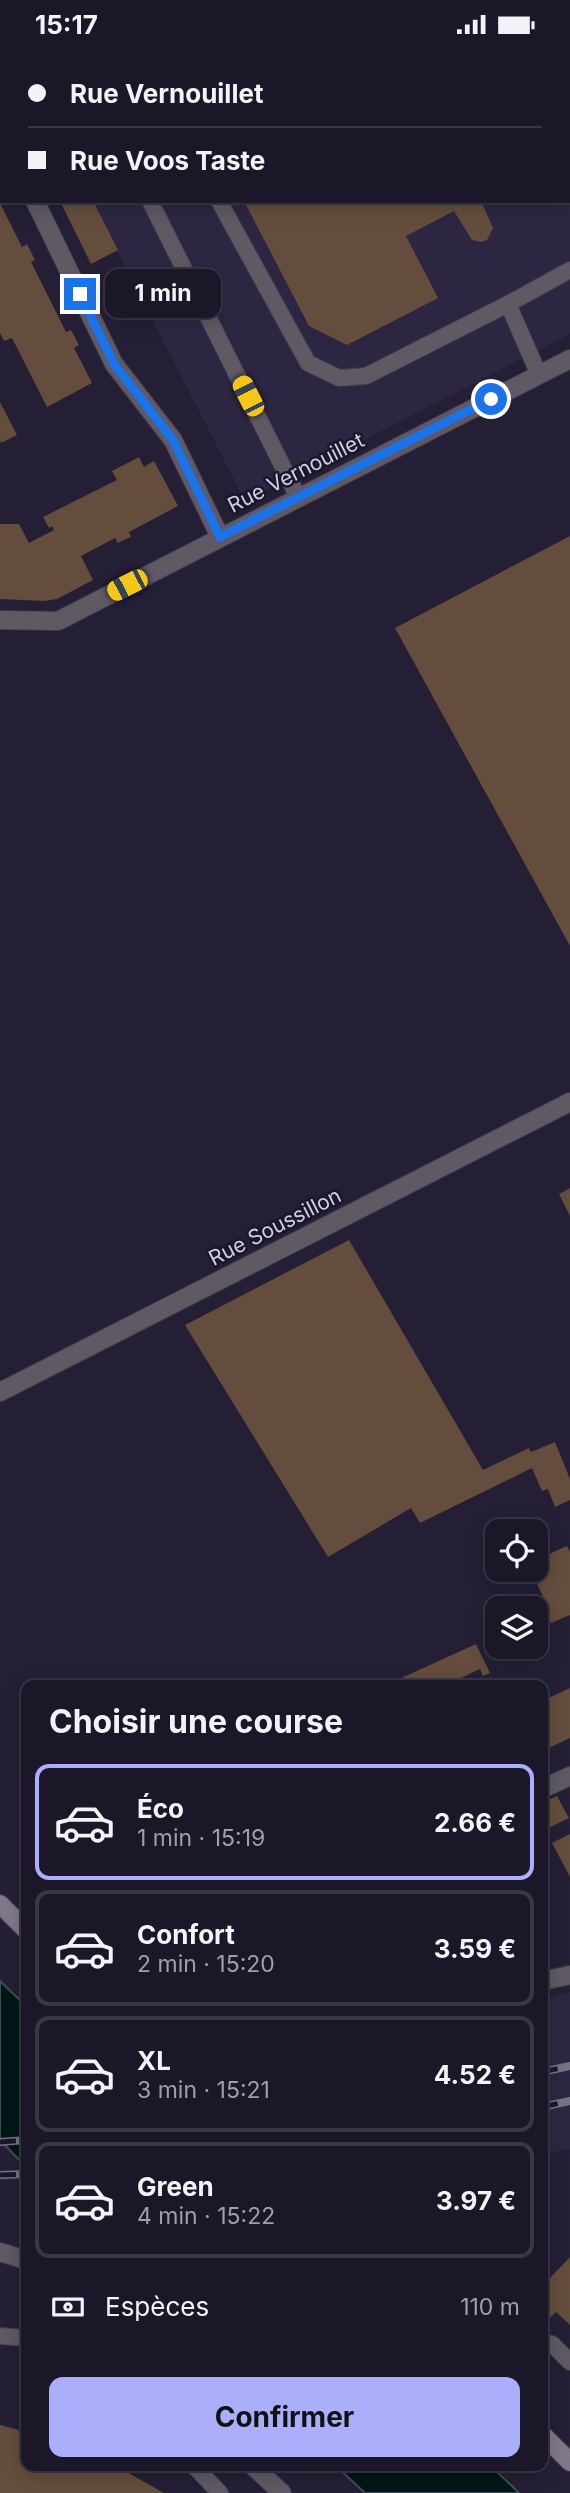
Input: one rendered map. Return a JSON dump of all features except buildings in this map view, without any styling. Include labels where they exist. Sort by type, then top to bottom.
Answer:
[{"type":"main road","points":[[0,1904],[21,1925]]},
{"type":"main road","points":[[548,2440],[570,2462]]},
{"type":"street","points":[[36,203],[114,364],[173,440],[220,537]]},
{"type":"street","name":"Rue Vernouillet","points":[[0,620],[58,621],[570,359]]},
{"type":"street","name":"Rue Soussillon","points":[[0,1392],[570,1102]]},
{"type":"street","points":[[548,1786],[570,1776]]},
{"type":"street","points":[[548,1980],[570,1975]]},
{"type":"street","points":[[0,2252],[21,2258]]},
{"type":"street","points":[[258,2471],[282,2493]]},
{"type":"lane","points":[[151,203],[298,497]]},
{"type":"lane","points":[[220,203],[308,363],[340,378],[366,376],[570,270]]},
{"type":"lane","points":[[508,304],[539,375]]},
{"type":"lane","points":[[0,2336],[21,2338]]},
{"type":"lane","points":[[548,2343],[570,2362]]},
{"type":"lane","points":[[199,2471],[220,2493]]},
{"type":"shaded area","points":[[93,203],[570,203],[570,334],[245,501]]},
{"type":"shaded area","points":[[0,1981],[21,2001],[21,2162],[0,2140]]},
{"type":"shaded area","points":[[570,1992],[570,2149],[548,2153],[548,1997]]},
{"type":"shaded area","points":[[341,2471],[496,2471],[519,2493],[365,2493]]},
{"type":"railway","points":[[548,2071],[570,2066]]},
{"type":"railway","points":[[548,2106],[570,2101]]},
{"type":"railway","points":[[0,2142],[21,2140]]},
{"type":"railway","points":[[0,2175],[21,2174]]},
{"type":"route","points":[[80,294],[114,364],[173,440],[220,537],[491,399]]}]
